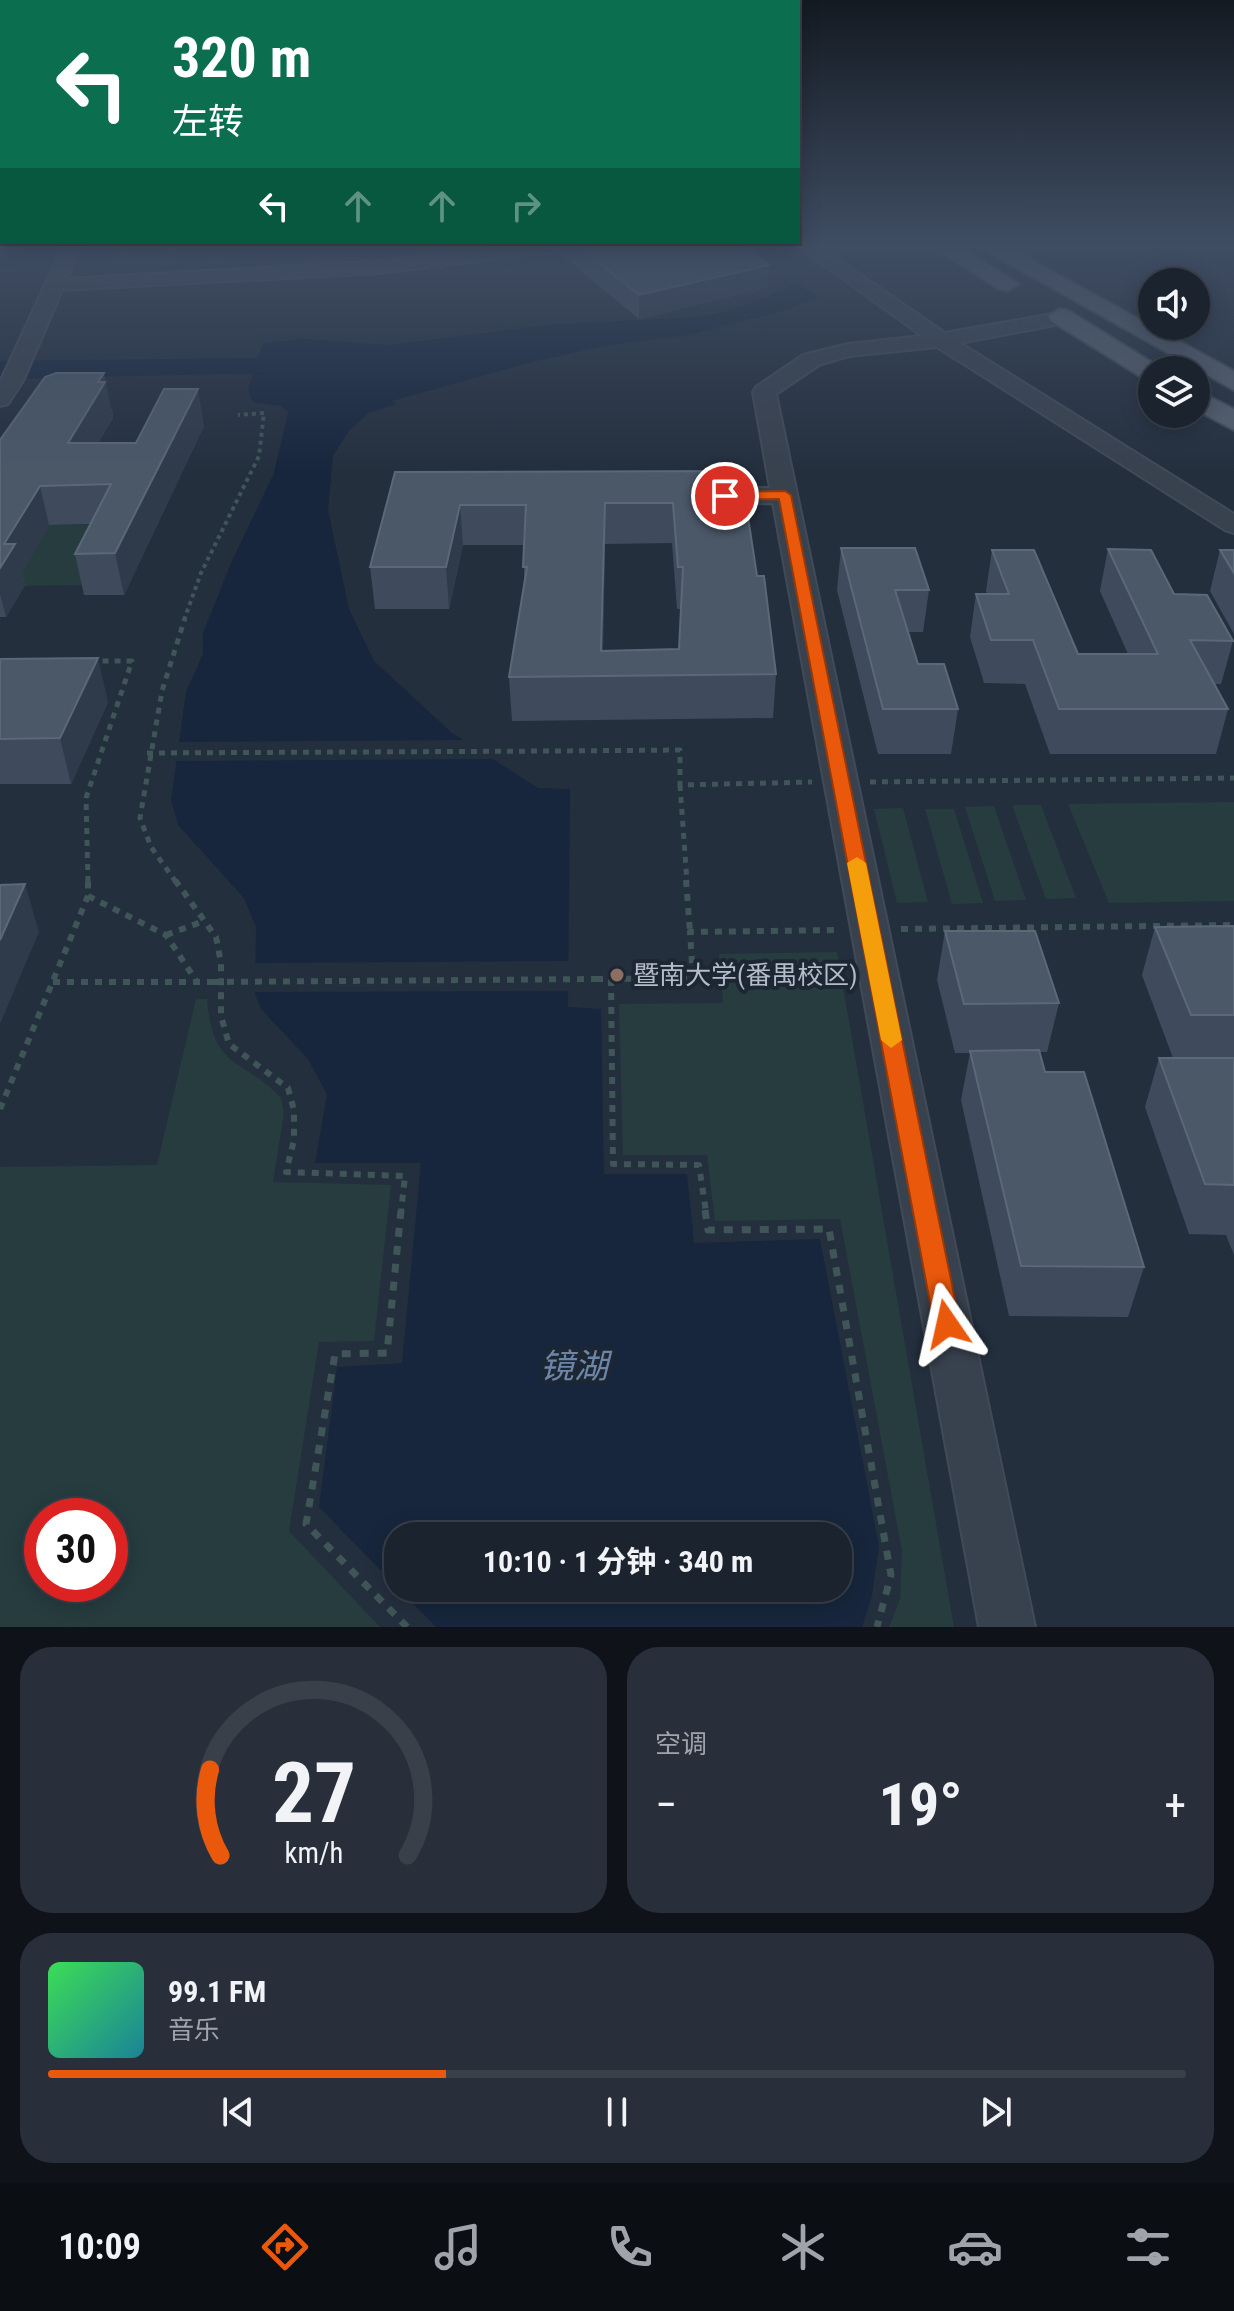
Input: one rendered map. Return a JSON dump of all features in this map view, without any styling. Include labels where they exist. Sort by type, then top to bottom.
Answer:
[{"type":"main road","points":[[1067,320],[1138,363]]},
{"type":"main road","points":[[1122,320],[1234,382]]},
{"type":"main road","points":[[1210,406],[1234,421]]},
{"type":"street","points":[[6,387],[39,320]]},
{"type":"street","points":[[912,320],[1234,525]]},
{"type":"street","points":[[1007,1627],[764,392],[811,360],[848,350],[941,340],[1053,320]]},
{"type":"street","points":[[0,357],[23,357]]},
{"type":"street","points":[[6,387],[37,386]]},
{"type":"street","points":[[675,496],[785,495]]},
{"type":"path","points":[[238,415],[264,413],[259,456],[201,573],[177,638],[162,691],[152,764],[140,818],[151,847],[216,937],[221,1016],[229,1044],[288,1088],[294,1110],[294,1140],[286,1172],[405,1176],[387,1353],[335,1354],[306,1524],[407,1627]]},
{"type":"path","points":[[0,1109],[88,896],[86,798],[132,661],[88,661]]},
{"type":"path","points":[[147,753],[680,750],[690,932]]},
{"type":"path","points":[[680,785],[1234,778]]},
{"type":"path","points":[[88,896],[166,935],[197,982]]},
{"type":"path","points":[[166,935],[204,921]]},
{"type":"path","points":[[53,982],[596,979]]},
{"type":"path","points":[[611,979],[613,1164],[699,1165],[708,1230],[829,1229],[891,1575],[877,1627]]},
{"type":"path","points":[[0,1085],[10,1085]]},
{"type":"green space","points":[[119,524],[89,585],[15,586],[49,525]]},
{"type":"green space","points":[[1234,802],[1234,901],[1109,903],[1068,804]]},
{"type":"green space","points":[[1012,805],[1041,805],[1076,898],[1046,899]]},
{"type":"green space","points":[[994,806],[1026,900],[995,901],[965,807]]},
{"type":"green space","points":[[903,808],[928,902],[897,903],[874,809]]},
{"type":"green space","points":[[925,809],[954,809],[983,903],[952,904]]},
{"type":"green space","points":[[837,952],[954,1627],[889,1627],[900,1599],[902,1551],[840,1219],[715,1221],[707,1155],[623,1155],[619,1004],[723,1003],[719,954]]},
{"type":"green space","points":[[196,999],[207,999],[215,1039],[223,1051],[281,1098],[284,1114],[273,1182],[391,1185],[374,1341],[319,1342],[289,1531],[380,1627],[0,1627],[0,1167],[157,1165]]},
{"type":"water","name":"镜湖","points":[[641,320],[748,320],[685,336],[609,345],[532,362],[392,401],[396,404],[368,413],[348,432],[333,456],[328,510],[349,609],[374,661],[452,733],[538,788],[570,789],[568,1007],[601,1009],[604,1174],[687,1174],[694,1243],[820,1239],[879,1546],[872,1596],[862,1627],[436,1627],[412,1602],[852,1602],[852,1522],[384,1522],[384,1574],[319,1507],[337,1367],[402,1363],[421,1163],[315,1163],[327,1094],[308,1059],[261,1009],[255,994],[256,927],[244,898],[178,825],[171,800],[186,692],[203,654],[203,633],[231,563],[274,473],[288,412],[281,406],[253,402],[248,389],[263,343],[304,339],[387,345],[548,325]]},
{"type":"pier","points":[[471,740],[500,759],[170,761],[174,742]]},
{"type":"pier","points":[[572,961],[572,991],[251,992],[250,963]]},
{"type":"building","points":[[56,373],[104,373],[98,382],[105,382],[68,443],[136,443],[164,389],[198,389],[115,553],[75,554],[111,484],[40,486],[4,544],[15,544],[0,568],[0,440],[45,377]]},
{"type":"building","points":[[741,471],[757,576],[764,576],[776,674],[509,677],[527,567],[523,567],[526,505],[460,505],[446,567],[370,567],[395,472]],"holes":[[[605,503],[673,503],[678,567],[683,567],[679,649],[601,651]]]},
{"type":"building","points":[[841,548],[915,548],[929,590],[895,590],[918,664],[944,664],[958,709],[883,709]]},
{"type":"building","points":[[1108,549],[1151,550],[1174,594],[1207,595],[1233,641],[1190,640],[1228,709],[1059,709],[1033,640],[991,640],[976,594],[1009,594],[992,550],[1034,550],[1078,654],[1158,654]]},
{"type":"building","points":[[1220,550],[1234,550],[1234,573]]},
{"type":"building","points":[[98,658],[60,738],[0,739],[0,659]]},
{"type":"building","points":[[25,884],[0,940],[0,885]]},
{"type":"building","points":[[1234,926],[1234,1015],[1191,1015],[1155,927]]},
{"type":"building","points":[[945,931],[1035,931],[1059,1003],[964,1004]]},
{"type":"building","points":[[1039,1050],[1045,1072],[1084,1072],[1144,1267],[1021,1266],[970,1051]]},
{"type":"building","points":[[1159,1058],[1234,1058],[1234,1185],[1205,1184]]},
{"type":"waterway","points":[[0,370],[255,367]]},
{"type":"slow traffic","points":[[857,863],[891,1040]]},
{"type":"place","name":"暨南大学(番禺校区)","points":[[617,975]]},
{"type":"route","points":[[725,496],[785,495],[947,1324]]}]
